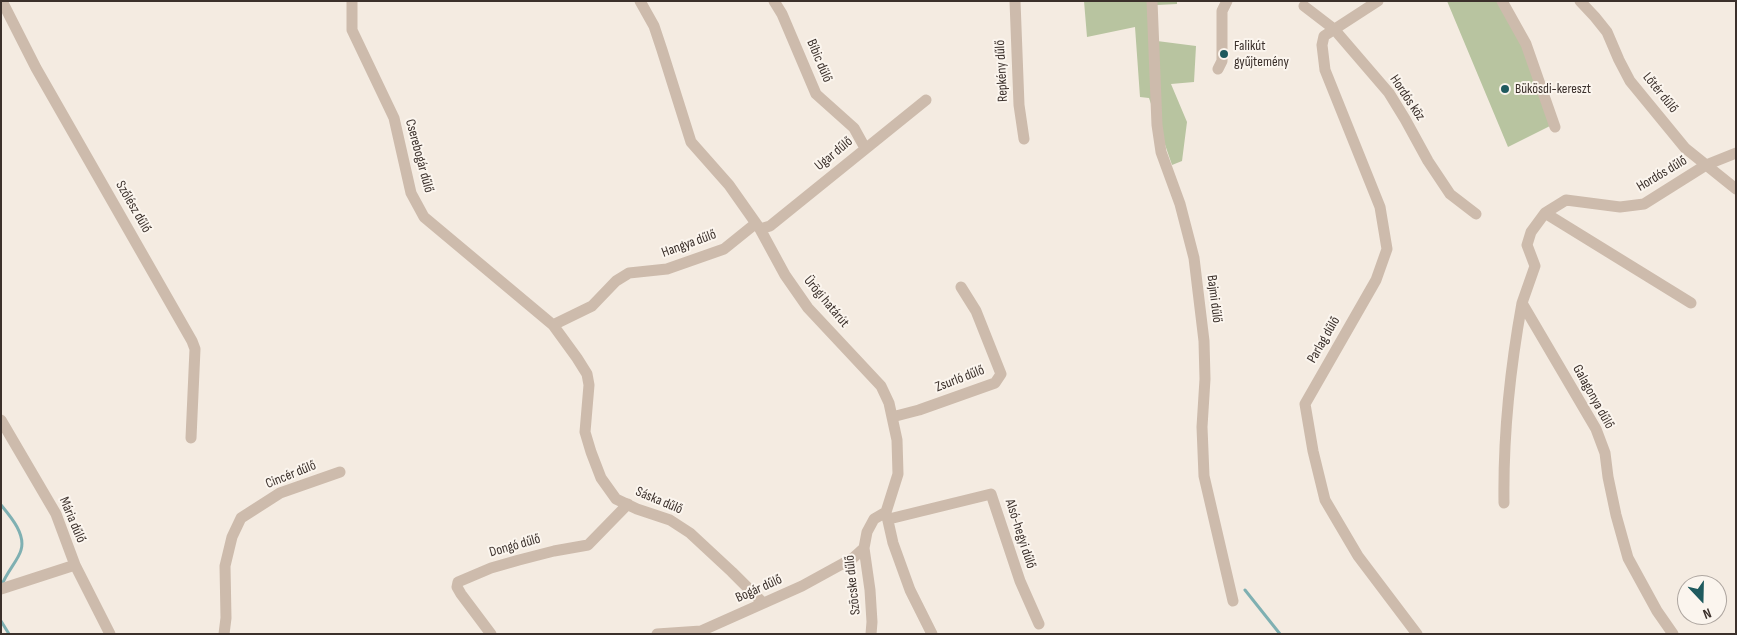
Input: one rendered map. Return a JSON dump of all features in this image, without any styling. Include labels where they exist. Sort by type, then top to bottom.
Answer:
[{"type":"street","name":"Szőlész dűlő","points":[[2,1],[36,68],[192,341],[195,349],[191,438]]},
{"type":"street","name":"Cserebogár dűlő","points":[[352,1],[352,30],[394,118],[411,193],[424,217],[553,325]]},
{"type":"street","name":"Ürögi határút","points":[[640,1],[654,26],[691,142],[729,185],[758,226],[785,275],[808,308],[881,386],[889,403],[897,440],[898,474],[887,516],[893,543],[910,590],[932,634]]},
{"type":"street","name":"Bíbic dűlő","points":[[774,1],[782,14],[816,94],[854,128],[865,148]]},
{"type":"street","name":"Repkény dűlő","points":[[1015,1],[1019,106],[1024,139]]},
{"type":"street","name":"Bajmi dűlő","points":[[1152,1],[1157,125],[1161,152],[1180,204],[1194,258],[1204,341],[1205,379],[1202,427],[1204,476],[1232,601]]},
{"type":"street","points":[[1218,69],[1222,61],[1222,11],[1227,1]]},
{"type":"street","points":[[1303,4],[1323,41],[1334,29],[1378,1]]},
{"type":"street","points":[[1502,1],[1526,44],[1555,127]]},
{"type":"street","name":"Lőtér dűlő","points":[[1580,1],[1607,32],[1618,60],[1630,81],[1685,148],[1736,189]]},
{"type":"street","name":"Hordós köz","points":[[1303,4],[1334,29],[1389,93],[1406,119],[1428,161],[1450,194],[1476,214]]},
{"type":"street","name":"Parlag dűlő","points":[[1323,41],[1325,70],[1380,207],[1387,249],[1376,280],[1305,404],[1313,451],[1325,500],[1358,556],[1417,634]]},
{"type":"street","name":"Ugar dűlő","points":[[758,226],[770,226],[926,100]]},
{"type":"street","name":"Hordós dűlő","points":[[1522,304],[1534,266],[1528,245],[1531,232],[1545,213],[1566,200],[1620,207],[1644,204],[1706,165],[1736,153]]},
{"type":"street","points":[[1545,213],[1691,304]]},
{"type":"street","name":"Hangya dűlő","points":[[553,325],[592,306],[616,281],[629,273],[667,269],[724,249],[758,226]]},
{"type":"street","name":"Zsurló dűlő","points":[[892,417],[919,410],[995,383],[1001,374],[976,311],[961,287]]},
{"type":"street","points":[[1504,503],[1504,467],[1513,353],[1522,304]]},
{"type":"street","name":"Galagonya dűlő","points":[[1522,304],[1596,429],[1605,453],[1616,515],[1628,558],[1657,611],[1673,634]]},
{"type":"street","name":"Sáska dűlő","points":[[553,325],[586,374],[589,385],[585,432],[601,478],[616,499],[670,520],[690,533],[763,602]]},
{"type":"street","name":"Mária dűlő","points":[[1,420],[56,514],[75,565],[109,633]]},
{"type":"street","name":"Cincér dűlő","points":[[224,634],[226,618],[225,566],[232,537],[242,518],[280,493],[340,472]]},
{"type":"street","name":"Alsó-hegyi dűlő","points":[[887,516],[991,494],[1020,581],[1040,624]]},
{"type":"street","name":"Dongó dűlő","points":[[491,634],[460,594],[457,587],[458,582],[491,568],[519,560],[588,545],[628,504]]},
{"type":"street","name":"Szöcske dűlő","points":[[871,634],[870,590],[864,548],[874,519],[887,516]]},
{"type":"street","name":"Bogár dűlő","points":[[657,634],[701,631],[763,602],[781,596],[853,558],[864,548]]},
{"type":"street","points":[[3,588],[75,565]]},
{"type":"green space","points":[[1084,1],[1177,1],[1177,4],[1157,5],[1157,41],[1196,46],[1194,82],[1171,84],[1187,122],[1182,161],[1172,165],[1149,98],[1140,97],[1135,27],[1087,37]]},
{"type":"green space","points":[[1447,1],[1506,1],[1554,124],[1508,147]]},
{"type":"waterway","points":[[1,505],[16,526],[22,544],[20,554],[2,585]]},
{"type":"waterway","points":[[1245,590],[1280,634]]},
{"type":"waterway","points":[[1,621],[9,634]]},
{"type":"place","name":"Falikút gyűjtemény","points":[[1224,54]]},
{"type":"place","name":"Bükösdi-kereszt","points":[[1505,89]]}]
